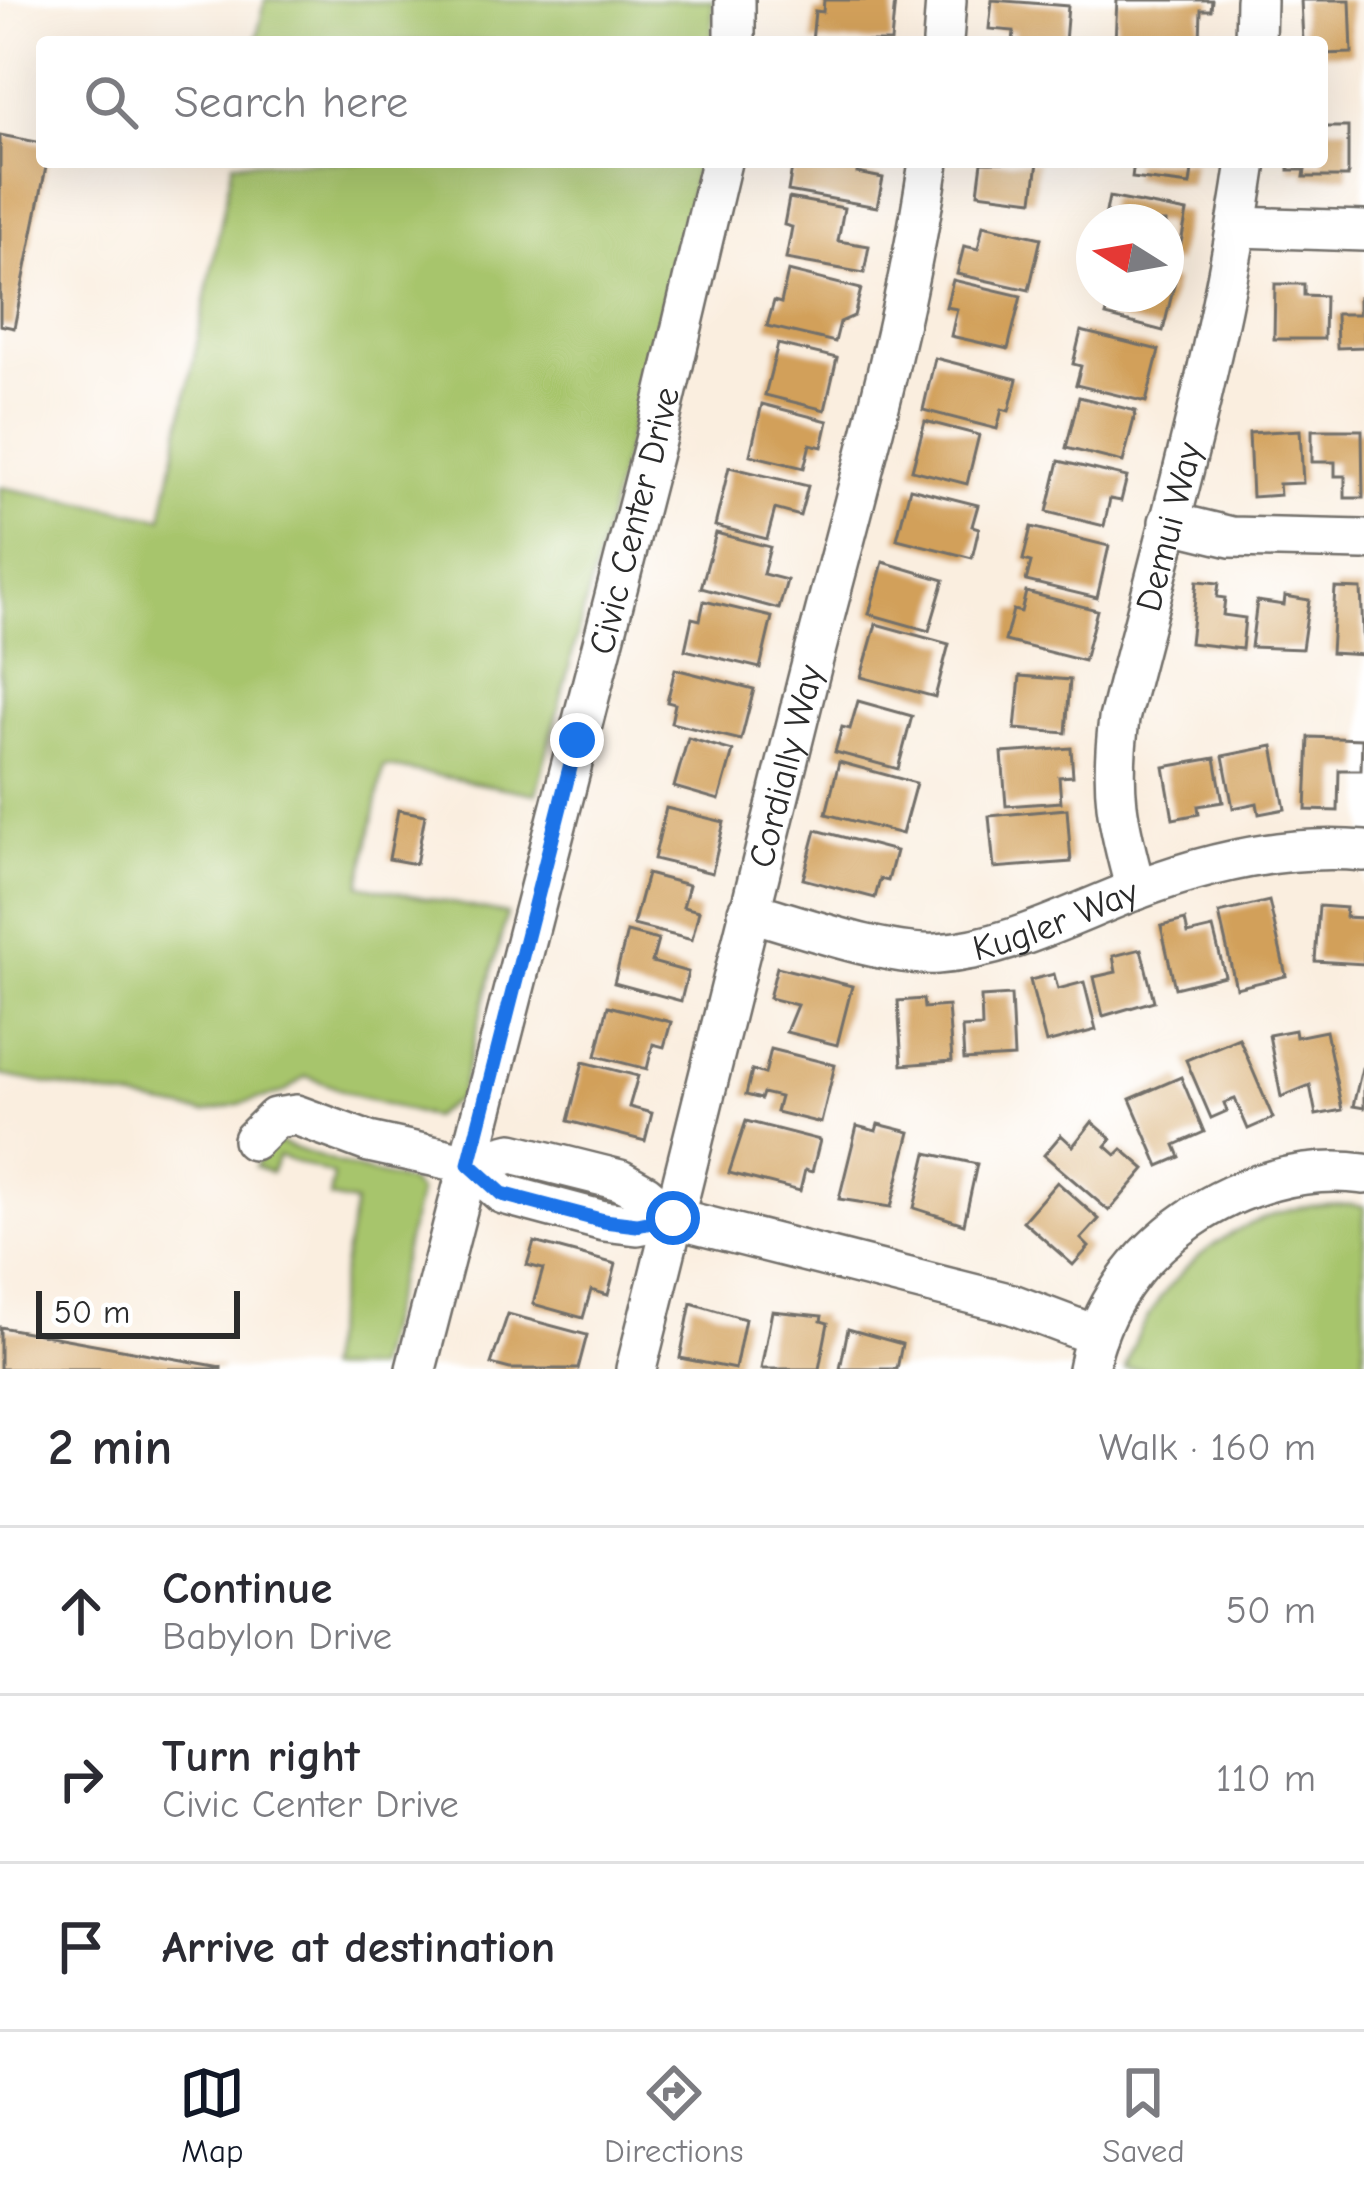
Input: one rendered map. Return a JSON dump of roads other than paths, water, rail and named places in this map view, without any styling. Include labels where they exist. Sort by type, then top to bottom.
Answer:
[{"type":"street","points":[[734,36],[735,0]]},
{"type":"street","points":[[943,36],[946,0]]},
{"type":"street","points":[[1255,36],[1256,0]]},
{"type":"street","name":"Civic Center Drive","points":[[416,1369],[656,437],[720,168]]},
{"type":"street","name":"Cordially Way","points":[[636,1369],[890,358],[920,229],[928,168]]},
{"type":"street","name":"Demui Way","points":[[1136,890],[1118,823],[1112,773],[1119,718],[1238,227],[1246,168]]},
{"type":"street","points":[[1238,227],[1364,232]]},
{"type":"street","points":[[1169,522],[1231,537],[1364,540]]},
{"type":"street","name":"Kugler Way","points":[[748,910],[904,952],[933,954],[1008,940],[1136,890],[1237,859],[1290,850],[1364,851]]},
{"type":"street","points":[[253,1140],[274,1118],[296,1115],[369,1142],[469,1164],[512,1153],[620,1180],[673,1218],[1012,1304],[1092,1353],[1143,1262],[1186,1222],[1219,1200],[1307,1172],[1364,1174]]}]
